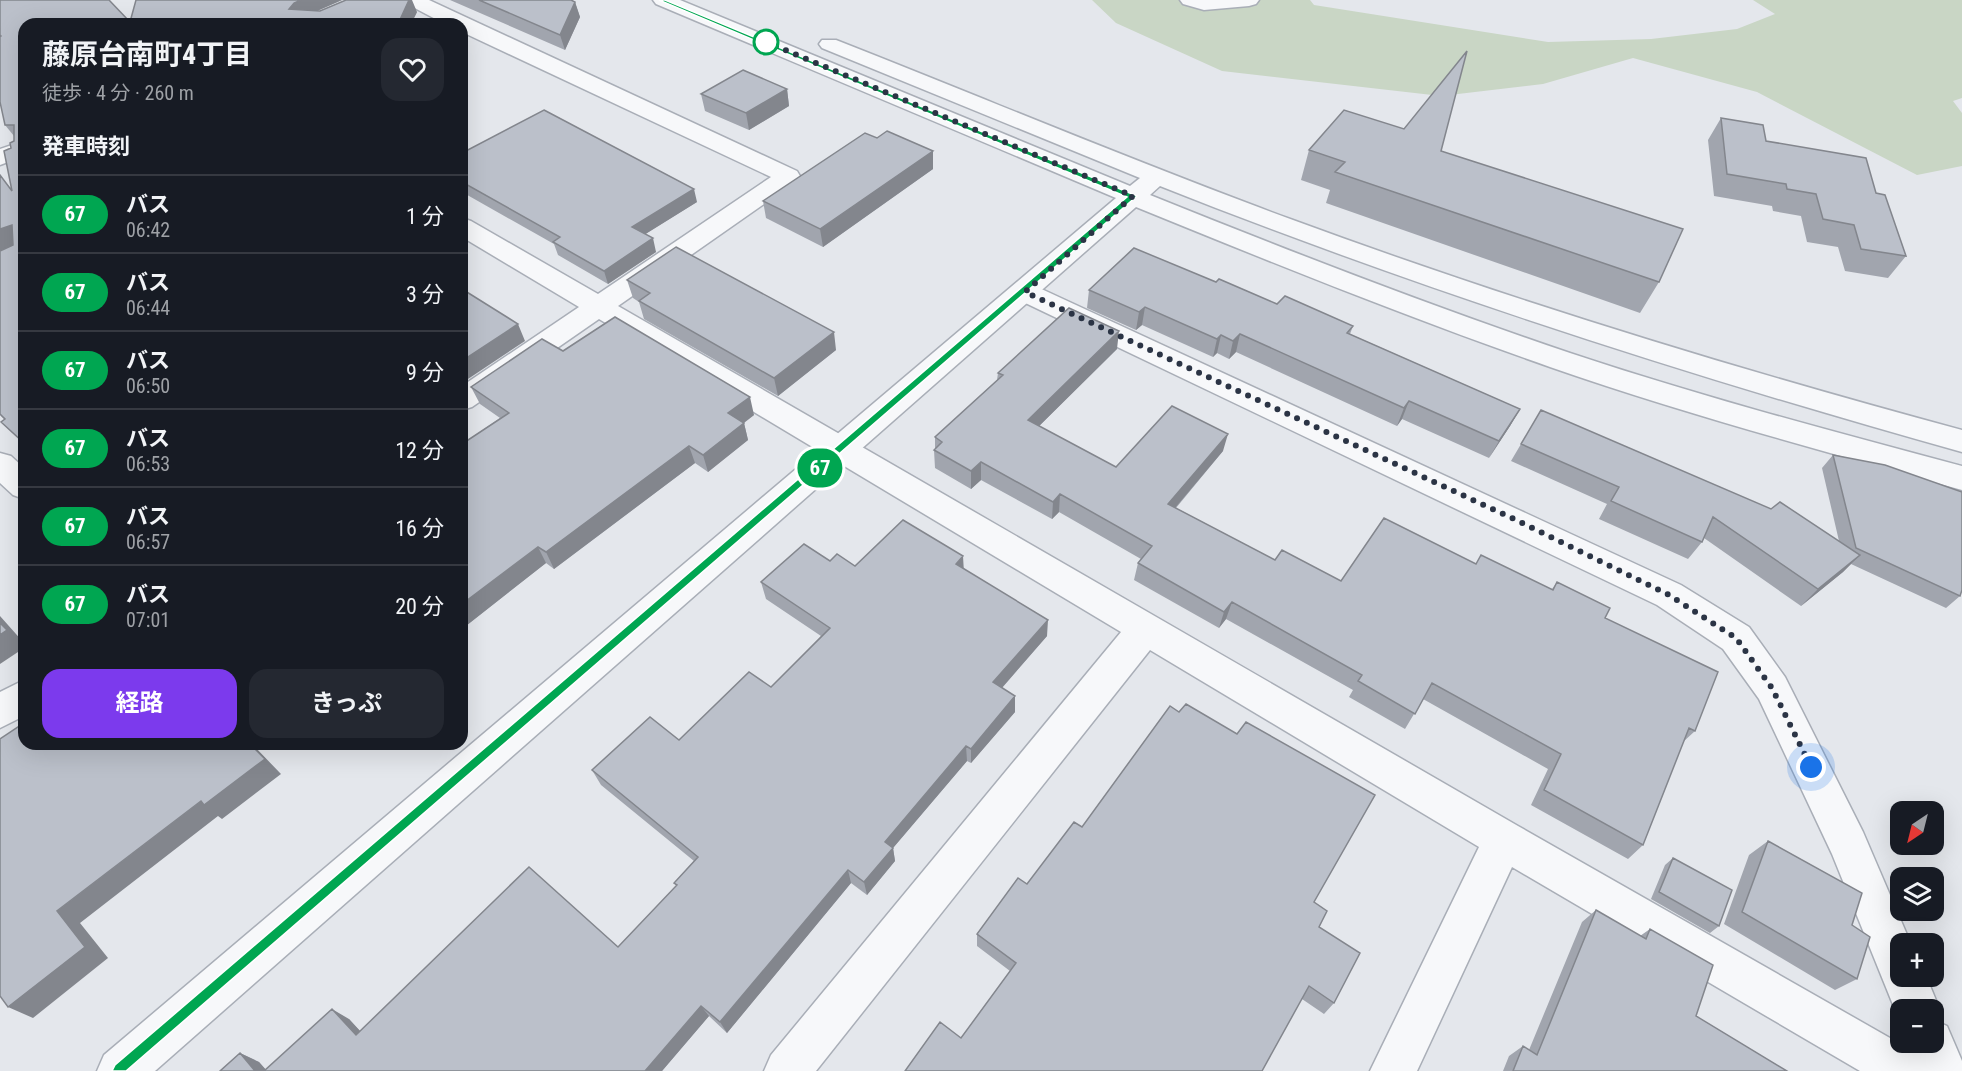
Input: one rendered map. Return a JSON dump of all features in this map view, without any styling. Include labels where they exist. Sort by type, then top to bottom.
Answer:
[{"type":"street","points":[[414,0],[445,18]]},
{"type":"street","points":[[663,0],[1145,185],[1282,225],[1479,295],[1802,398],[1962,441]]},
{"type":"street","points":[[719,0],[1145,185],[1336,277],[1562,360],[1962,478]]},
{"type":"street","points":[[1190,0],[1204,4],[1250,0]]},
{"type":"street","points":[[468,31],[788,176],[468,396]]},
{"type":"street","points":[[0,158],[18,150]]},
{"type":"street","points":[[120,1071],[1025,292],[1145,185]]},
{"type":"street","points":[[468,229],[1504,840],[1904,1071]]},
{"type":"street","points":[[1025,292],[1514,519],[1669,595],[1736,638],[1772,688],[1849,846],[1890,944]]},
{"type":"street","points":[[0,464],[18,481]]},
{"type":"street","points":[[787,1071],[1146,628]]},
{"type":"street","points":[[0,712],[18,700]]},
{"type":"street","points":[[1393,1071],[1504,840]]},
{"type":"street","points":[[1936,1053],[1943,1071]]},
{"type":"green space","points":[[1092,0],[1310,0],[1314,5],[1548,42],[1651,39],[1737,29],[1775,14],[1753,0],[1962,0],[1962,98],[1953,101],[1962,113],[1962,166],[1917,175],[1757,92],[1633,58],[1543,84],[1441,96],[1222,71],[1116,23]]},
{"type":"building","points":[[0,0],[109,0],[126,18],[18,18],[18,438],[1,422],[5,419],[0,414],[0,251],[13,245],[12,225],[0,229],[0,175],[12,191],[4,151],[11,148],[10,143],[14,141],[14,125],[5,125],[0,102]]},
{"type":"building","points":[[136,0],[301,0],[289,9],[320,11],[346,0],[409,0],[401,18],[131,18]]},
{"type":"building","points":[[479,0],[571,0],[575,2],[560,35]]},
{"type":"building","points":[[1467,51],[1441,151],[1683,229],[1659,282],[1335,172],[1345,162],[1309,150],[1344,110],[1404,129]]},
{"type":"building","points":[[743,70],[787,89],[746,113],[701,94]]},
{"type":"building","points":[[544,110],[694,189],[632,227],[653,238],[604,271],[553,242],[560,237],[468,185],[468,150]]},
{"type":"building","points":[[1721,118],[1763,125],[1766,141],[1866,158],[1876,193],[1885,195],[1906,256],[1861,249],[1854,225],[1823,219],[1816,194],[1787,189],[1786,184],[1727,174]]},
{"type":"building","points":[[887,131],[933,151],[820,229],[763,201],[865,133],[877,138]]},
{"type":"building","points":[[676,247],[834,332],[774,378],[639,301],[650,293],[627,280]]},
{"type":"building","points":[[1134,248],[1216,282],[1219,279],[1277,304],[1285,296],[1353,326],[1347,333],[1520,409],[1499,441],[1409,401],[1404,408],[1240,334],[1233,341],[1221,335],[1217,339],[1145,307],[1139,312],[1089,290]]},
{"type":"building","points":[[468,293],[518,324],[468,357]]},
{"type":"building","points":[[1069,308],[1119,331],[1028,420],[1116,467],[1172,406],[1228,434],[1168,504],[1275,560],[1282,550],[1341,581],[1384,518],[1476,564],[1481,555],[1553,590],[1557,582],[1610,608],[1605,618],[1718,672],[1695,731],[1689,728],[1643,845],[1544,790],[1561,754],[1432,683],[1415,714],[1358,681],[1362,675],[1232,602],[1224,612],[1138,563],[1152,546],[1060,494],[1053,502],[981,462],[971,471],[934,450],[942,442],[935,437],[1003,375],[998,373]]},
{"type":"building","points":[[615,317],[750,397],[728,413],[744,423],[703,455],[689,446],[546,552],[538,547],[468,600],[468,440],[509,413],[471,387],[542,339],[563,351]]},
{"type":"building","points":[[1541,410],[1771,509],[1780,502],[1860,555],[1818,589],[1713,517],[1702,542],[1611,501],[1619,487],[1521,444]]},
{"type":"building","points":[[1833,455],[1885,465],[1962,492],[1962,590],[1960,596],[1856,548]]},
{"type":"building","points":[[903,520],[963,556],[956,564],[1048,620],[993,682],[1015,696],[971,749],[966,746],[885,842],[893,848],[864,882],[848,870],[720,1022],[701,1006],[645,1071],[264,1071],[332,1009],[356,1035],[529,867],[618,947],[677,885],[674,883],[698,857],[592,770],[650,717],[679,740],[749,672],[771,687],[830,628],[761,582],[804,544],[830,561],[837,554],[855,566]]},
{"type":"building","points":[[0,623],[7,630],[0,635]]},
{"type":"building","points":[[1186,704],[1237,734],[1246,722],[1375,795],[1314,902],[1327,911],[1319,927],[1360,953],[1334,1003],[1309,986],[1262,1071],[905,1071],[940,1022],[961,1038],[1016,963],[977,934],[1018,878],[1027,884],[1074,822],[1082,827],[1170,706],[1179,712]]},
{"type":"building","points":[[18,727],[18,750],[256,750],[265,759],[204,805],[201,801],[57,911],[85,947],[8,1007],[0,996],[0,739]]},
{"type":"building","points":[[1768,841],[1862,893],[1852,925],[1870,937],[1857,979],[1742,912]]},
{"type":"building","points":[[1673,858],[1732,890],[1719,926],[1659,892]]},
{"type":"building","points":[[1596,910],[1646,939],[1650,929],[1713,965],[1696,1016],[1787,1071],[1513,1071],[1523,1046],[1537,1055]]},
{"type":"building","points":[[240,1053],[255,1071],[220,1071]]},
{"type":"bus line","name":"67","points":[[120,1071],[942,364],[1133,196],[663,0]]},
{"type":"route","points":[[766,42],[1133,196],[1025,292],[1514,519],[1669,595],[1736,638],[1772,688],[1811,767]]}]
